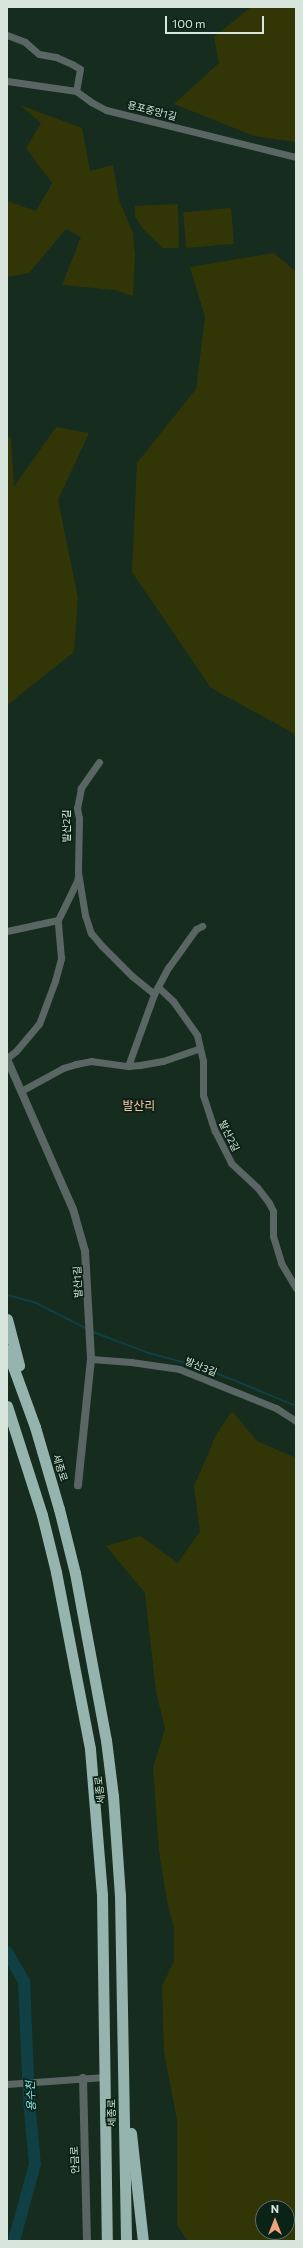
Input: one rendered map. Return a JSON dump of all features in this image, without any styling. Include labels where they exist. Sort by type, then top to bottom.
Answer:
[{"type":"highway","points":[[7,1319],[35,1427]]},
{"type":"highway","name":"세종로","points":[[7,1350],[35,1427],[60,1509],[73,1566],[106,1740],[113,1796],[120,1895],[126,2241]]},
{"type":"highway","name":"세종로","points":[[7,1406],[17,1432],[42,1515],[56,1572],[90,1749],[102,1895],[107,2241]]},
{"type":"highway","points":[[7,1411],[17,1432]]},
{"type":"highway","points":[[123,2059],[143,2241]]},
{"type":"street","points":[[7,35],[25,42],[39,54],[56,57],[80,69],[76,91]]},
{"type":"street","name":"용포중앙1길","points":[[7,81],[76,91],[91,102],[106,110],[296,157]]},
{"type":"street","name":"발산2길","points":[[58,920],[77,881],[79,818],[77,808],[81,788],[99,762]]},
{"type":"street","name":"발산2길","points":[[78,872],[84,915],[91,933],[116,962],[154,994]]},
{"type":"street","points":[[7,931],[58,920]]},
{"type":"street","name":"발산1길","points":[[58,920],[61,958],[55,981],[38,1024],[16,1051],[7,1059],[70,1202],[79,1228],[88,1272],[91,1359],[78,1485]]},
{"type":"street","points":[[128,1066],[154,994],[168,968],[196,929],[202,926]]},
{"type":"street","name":"발산2길","points":[[158,987],[173,1000],[197,1036],[203,1061],[203,1095],[215,1131],[232,1163],[256,1187],[273,1211],[274,1237],[281,1263],[296,1288]]},
{"type":"street","points":[[21,1091],[63,1068],[76,1064],[91,1061],[128,1066],[163,1061],[200,1048]]},
{"type":"street","name":"발산3길","points":[[91,1359],[131,1362],[179,1369],[276,1408],[296,1421]]},
{"type":"street","points":[[7,2084],[105,2077]]},
{"type":"street","name":"안금로","points":[[83,2078],[87,2241]]},
{"type":"green space","points":[[251,7],[296,7],[296,142],[254,136],[174,104],[219,63],[214,37]]},
{"type":"green space","points":[[20,105],[82,128],[90,171],[113,165],[119,200],[133,233],[135,255],[133,296],[115,290],[62,285],[81,237],[66,229],[29,273],[7,277],[7,201],[36,211],[52,183],[26,148],[41,123]]},
{"type":"green space","points":[[178,204],[179,248],[163,248],[143,229],[135,216],[135,206]]},
{"type":"green space","points":[[231,208],[234,244],[186,248],[183,212]]},
{"type":"green space","points":[[274,253],[296,272],[296,741],[293,733],[211,688],[132,572],[137,463],[196,389],[205,317],[190,267]]},
{"type":"green space","points":[[56,427],[89,433],[58,500],[78,598],[74,652],[7,705],[7,436],[11,438],[14,487]]},
{"type":"green space","points":[[232,1411],[257,1441],[294,1457],[296,1461],[296,2241],[188,2241],[177,2225],[177,2120],[164,2052],[162,1986],[174,1961],[174,1928],[167,1901],[159,1851],[153,1768],[165,1729],[156,1691],[145,1593],[106,1546],[140,1536],[178,1563],[200,1531],[194,1486],[217,1433]]},
{"type":"waterway","points":[[7,1295],[36,1303],[87,1329]]},
{"type":"waterway","points":[[93,1332],[149,1353],[204,1368],[296,1406]]},
{"type":"waterway","name":"용수천","points":[[7,1952],[24,1981],[29,2101],[35,2164],[14,2241]]},
{"type":"district","name":"발산리","points":[[139,1106]]}]
